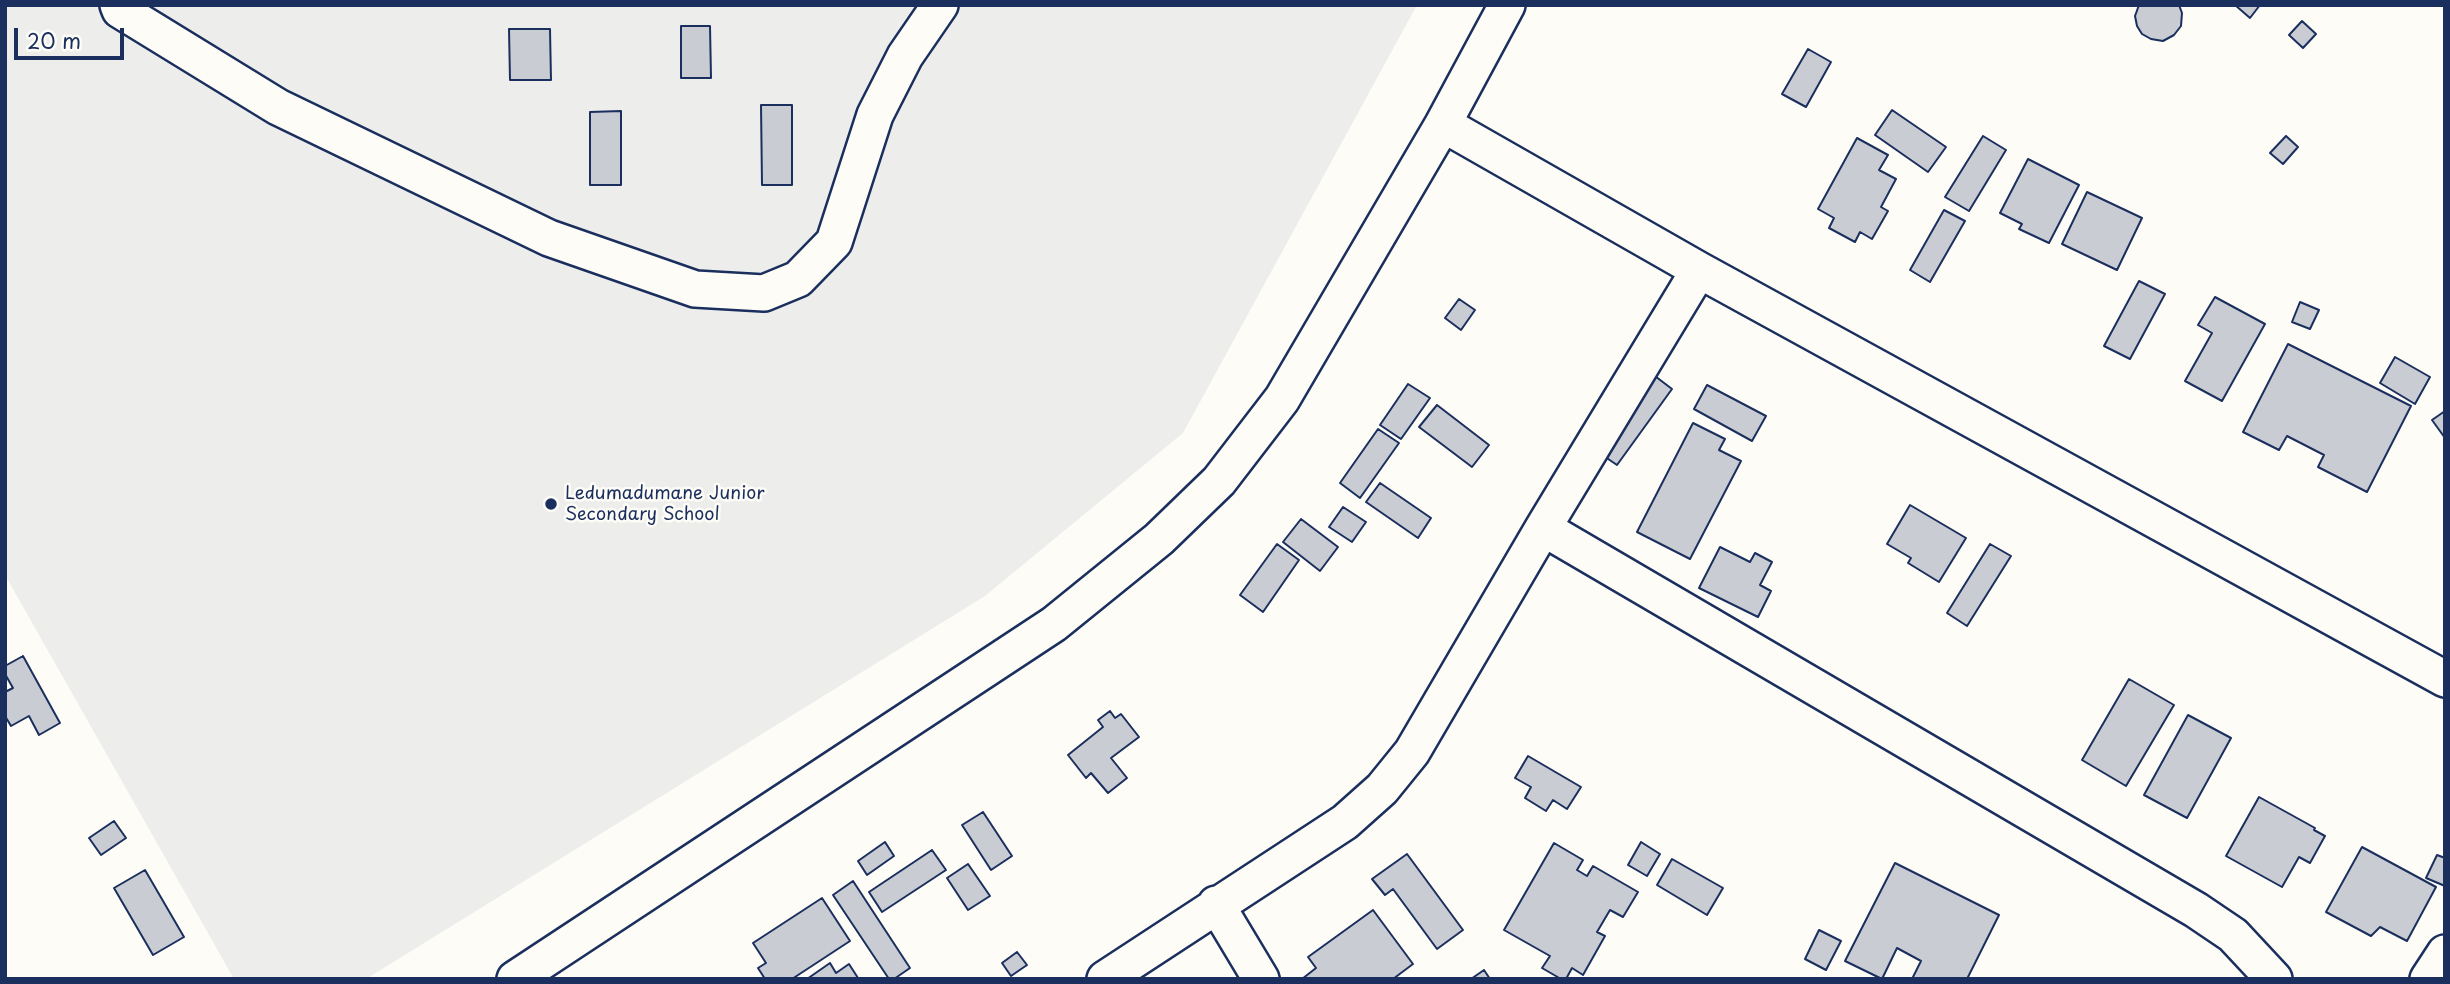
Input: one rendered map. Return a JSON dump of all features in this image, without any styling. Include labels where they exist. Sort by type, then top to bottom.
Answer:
[{"type":"street","points":[[118,5],[120,10],[278,107],[548,238],[695,289],[764,293],[798,279],[834,242],[875,115],[905,56],[940,5]]},
{"type":"street","points":[[514,979],[1054,624],[1158,539],[1219,481],[1282,399],[1443,124],[1507,5]]},
{"type":"street","points":[[1443,124],[1699,270],[2445,679]]},
{"type":"street","points":[[1105,979],[1345,822],[1382,789],[1412,751],[1699,270]]},
{"type":"street","points":[[1543,528],[2196,910],[2233,935],[2274,979]]},
{"type":"street","points":[[1216,904],[1261,979]]},
{"type":"street","points":[[2428,979],[2445,953]]},
{"type":"shaded area","name":"Ledumadumane Junior Secondary School","points":[[5,5],[1417,5],[1183,433],[985,596],[366,979],[234,979],[5,575]]},
{"type":"building","points":[[2139,5],[2179,5],[2182,13],[2181,26],[2174,35],[2163,41],[2151,39],[2142,34],[2137,26],[2135,16]]},
{"type":"building","points":[[2235,5],[2260,5],[2250,18]]},
{"type":"building","points":[[2302,21],[2316,34],[2303,48],[2289,35]]},
{"type":"building","points":[[681,26],[710,26],[711,78],[681,78]]},
{"type":"building","points":[[509,29],[550,29],[551,80],[510,80]]},
{"type":"building","points":[[1808,49],[1831,62],[1806,107],[1782,94]]},
{"type":"building","points":[[761,105],[792,105],[792,185],[762,185]]},
{"type":"building","points":[[1892,110],[1946,147],[1928,172],[1875,135]]},
{"type":"building","points":[[621,111],[621,185],[590,185],[590,112]]},
{"type":"building","points":[[1983,136],[2006,150],[1969,211],[1945,197]]},
{"type":"building","points":[[2286,136],[2298,147],[2283,164],[2270,153]]},
{"type":"building","points":[[1857,138],[1888,155],[1879,170],[1896,179],[1881,207],[1888,211],[1872,239],[1860,232],[1855,242],[1829,228],[1834,218],[1818,209]]},
{"type":"building","points":[[2028,159],[2079,185],[2049,243],[2019,229],[2022,224],[2000,213]]},
{"type":"building","points":[[2087,192],[2142,218],[2117,270],[2062,244]]},
{"type":"building","points":[[1944,210],[1965,221],[1930,282],[1910,270]]},
{"type":"building","points":[[2139,281],[2165,294],[2130,359],[2104,346]]},
{"type":"building","points":[[2215,297],[2265,324],[2222,401],[2185,381],[2212,333],[2198,325]]},
{"type":"building","points":[[1459,299],[1475,310],[1461,330],[1445,318]]},
{"type":"building","points":[[2300,302],[2319,310],[2310,329],[2292,322]]},
{"type":"building","points":[[2288,344],[2411,406],[2367,492],[2318,467],[2324,455],[2287,436],[2279,450],[2243,432]]},
{"type":"building","points":[[2395,357],[2430,377],[2415,404],[2380,383]]},
{"type":"building","points":[[1651,373],[1672,389],[1617,465],[1595,450]]},
{"type":"building","points":[[1408,384],[1430,398],[1401,439],[1380,425]]},
{"type":"building","points":[[1707,385],[1766,416],[1752,441],[1694,409]]},
{"type":"building","points":[[1437,405],[1489,445],[1472,467],[1419,427]]},
{"type":"building","points":[[2445,411],[2445,438],[2432,420]]},
{"type":"building","points":[[1693,423],[1725,439],[1719,450],[1741,461],[1690,559],[1637,532]]},
{"type":"building","points":[[1378,429],[1399,443],[1360,498],[1340,483]]},
{"type":"building","points":[[1380,483],[1431,518],[1418,538],[1366,502]]},
{"type":"building","points":[[1910,505],[1966,538],[1939,582],[1908,563],[1911,558],[1887,544]]},
{"type":"building","points":[[1343,507],[1366,522],[1352,542],[1329,527]]},
{"type":"building","points":[[1301,519],[1338,547],[1320,571],[1283,542]]},
{"type":"building","points":[[1277,544],[1299,560],[1263,612],[1240,595]]},
{"type":"building","points":[[1990,544],[2011,556],[1967,626],[1947,613]]},
{"type":"building","points":[[1720,547],[1750,562],[1755,553],[1772,562],[1760,585],[1771,591],[1758,617],[1699,588]]},
{"type":"building","points":[[23,656],[60,723],[39,735],[29,716],[11,726],[5,716],[5,692],[13,688],[5,674],[5,666]]},
{"type":"building","points":[[2129,679],[2174,705],[2126,786],[2082,760]]},
{"type":"building","points":[[1110,711],[1115,718],[1121,714],[1139,737],[1111,758],[1127,778],[1108,793],[1091,773],[1086,778],[1068,755],[1103,727],[1098,720]]},
{"type":"building","points":[[2188,715],[2231,738],[2187,818],[2144,795]]},
{"type":"building","points":[[1528,756],[1581,787],[1567,809],[1553,800],[1546,811],[1525,798],[1531,787],[1515,778]]},
{"type":"building","points":[[2259,797],[2325,836],[2310,863],[2299,857],[2282,887],[2226,856]]},
{"type":"building","points":[[983,812],[1012,856],[991,870],[962,825]]},
{"type":"building","points":[[114,821],[126,838],[101,855],[89,838]]},
{"type":"building","points":[[885,842],[894,856],[867,875],[858,861]]},
{"type":"building","points":[[1641,842],[1660,854],[1647,876],[1628,865]]},
{"type":"building","points":[[1554,843],[1583,860],[1577,870],[1587,876],[1593,866],[1638,892],[1623,917],[1610,910],[1597,932],[1605,936],[1583,975],[1572,968],[1566,979],[1542,968],[1550,956],[1504,930]]},
{"type":"building","points":[[2362,847],[2436,887],[2407,941],[2380,927],[2371,936],[2326,912]]},
{"type":"building","points":[[932,850],[946,870],[882,912],[869,892]]},
{"type":"building","points":[[1407,854],[1463,930],[1437,949],[1393,889],[1385,895],[1372,879]]},
{"type":"building","points":[[2437,855],[2445,858],[2445,886],[2426,878]]},
{"type":"building","points":[[1672,859],[1723,888],[1707,915],[1657,885]]},
{"type":"building","points":[[1895,863],[1999,915],[1967,979],[1912,979],[1921,961],[1897,948],[1882,979],[1845,961]]},
{"type":"building","points":[[968,864],[990,896],[968,910],[947,878]]},
{"type":"building","points":[[145,870],[184,937],[153,955],[114,888]]},
{"type":"building","points":[[853,881],[910,968],[894,979],[889,979],[833,895]]},
{"type":"building","points":[[822,898],[850,941],[792,979],[765,979],[758,968],[766,963],[753,943]]},
{"type":"building","points":[[1373,910],[1413,964],[1393,979],[1302,979],[1316,968],[1308,957]]},
{"type":"building","points":[[1819,930],[1841,941],[1826,970],[1805,959]]},
{"type":"building","points":[[1017,952],[1027,965],[1011,976],[1002,963]]},
{"type":"building","points":[[830,963],[836,973],[849,964],[858,978],[807,979]]},
{"type":"building","points":[[1484,970],[1490,979],[1471,979]]},
{"type":"place","name":"Ledumadumane Junior Secondary School","points":[[551,504]]}]
